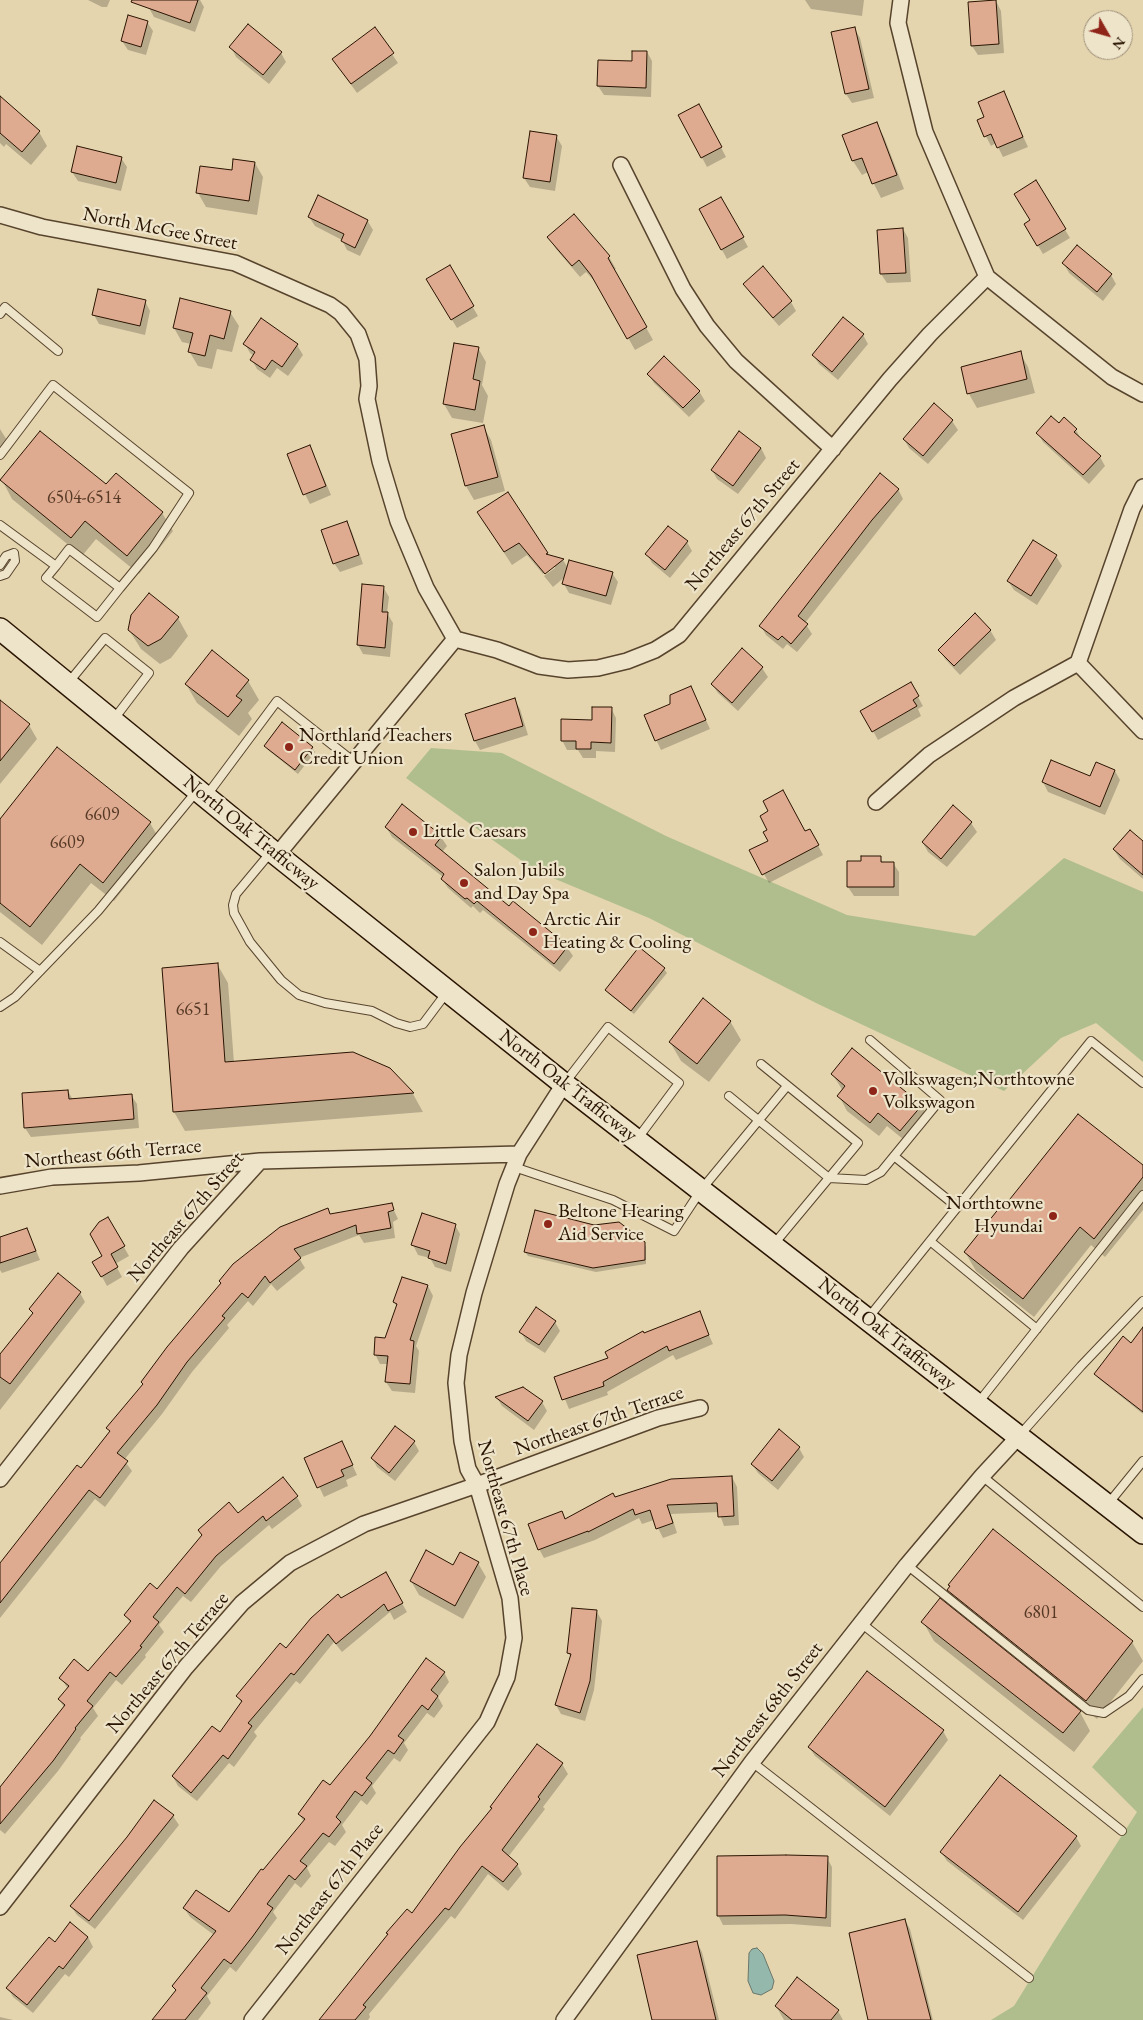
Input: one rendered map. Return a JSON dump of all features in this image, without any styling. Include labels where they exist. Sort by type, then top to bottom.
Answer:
[{"type":"main road","name":"North Oak Trafficway","points":[[0,629],[275,853],[564,1084],[1143,1533]]},
{"type":"street","points":[[901,0],[898,23],[924,132],[987,277],[1112,377],[1143,394]]},
{"type":"street","points":[[621,165],[683,289],[707,326],[736,361],[833,449]]},
{"type":"street","name":"North McGee Street","points":[[0,215],[42,227],[235,263],[330,305],[341,313],[358,334],[368,358],[369,386],[366,399],[380,461],[398,521],[423,582],[455,639]]},
{"type":"street","name":"Northeast 67th Street","points":[[455,639],[497,650],[510,657],[539,666],[568,670],[598,668],[627,662],[655,650],[678,635],[890,379],[930,334],[987,277]]},
{"type":"street","points":[[876,802],[929,755],[1014,698],[1078,663],[1132,509],[1143,487]]},
{"type":"street","points":[[275,853],[354,762],[455,639]]},
{"type":"street","points":[[1078,663],[1143,731]]},
{"type":"street","name":"Northeast 67th Place","points":[[252,2020],[487,1722],[507,1677],[514,1638],[510,1598],[477,1485],[468,1470],[462,1441],[456,1383],[459,1354],[474,1293],[507,1184],[516,1161],[564,1084]]},
{"type":"street","name":"Northeast 67th Street","points":[[0,1479],[180,1248],[260,1161],[516,1161]]},
{"type":"street","name":"Northeast 66th Terrace","points":[[0,1186],[52,1177],[139,1173],[260,1161]]},
{"type":"street","name":"Northeast 67th Terrace","points":[[0,1907],[186,1668],[242,1604],[290,1563],[326,1542],[364,1524],[477,1485],[658,1418],[700,1408]]},
{"type":"street","name":"Northeast 68th Street","points":[[564,2020],[752,1762],[907,1565],[982,1476],[1019,1436]]},
{"type":"lane","points":[[0,314],[5,307],[58,350]]},
{"type":"lane","points":[[0,456],[53,385],[189,493],[153,548],[120,588],[96,617],[46,578],[69,549],[120,588]]},
{"type":"lane","points":[[0,525],[56,566]]},
{"type":"lane","points":[[0,565],[6,556],[14,553],[23,542]]},
{"type":"lane","points":[[0,576],[6,574],[15,561],[14,553]]},
{"type":"lane","points":[[68,684],[105,638],[149,673],[113,721]]},
{"type":"lane","points":[[0,1007],[15,997],[98,911],[202,793],[277,701],[354,762]]},
{"type":"lane","points":[[275,853],[236,894],[233,905],[234,913],[250,942],[280,980],[300,995],[325,1003],[372,1011],[396,1023],[410,1027],[423,1024],[448,991]]},
{"type":"lane","points":[[0,942],[40,971]]},
{"type":"lane","points":[[564,1084],[608,1026],[679,1083],[637,1140]]},
{"type":"lane","points":[[729,1096],[829,1178],[866,1180],[881,1172],[940,1100],[870,1040]]},
{"type":"lane","points":[[868,1319],[1091,1041],[1143,1083]]},
{"type":"lane","points":[[761,1064],[858,1143],[773,1245]]},
{"type":"lane","points":[[516,1161],[613,1200],[674,1231],[701,1190],[787,1086]]},
{"type":"lane","points":[[894,1156],[957,1207]]},
{"type":"lane","points":[[978,1404],[1143,1195]]},
{"type":"lane","points":[[930,1241],[1037,1329]]},
{"type":"lane","points":[[1019,1436],[1081,1366],[1143,1301]]},
{"type":"lane","points":[[1108,1504],[1143,1461]]},
{"type":"lane","points":[[982,1476],[1143,1608]]},
{"type":"lane","points":[[907,1565],[1088,1710],[1104,1713],[1129,1696],[1143,1679]]},
{"type":"lane","points":[[861,1624],[1122,1831]]},
{"type":"lane","points":[[752,1762],[1029,1978]]},
{"type":"green space","points":[[431,748],[502,753],[666,836],[847,915],[975,936],[1064,858],[1143,892],[1143,1062],[1096,1023],[1061,1038],[1004,1091],[818,1004],[649,918],[536,871],[406,778]]},
{"type":"green space","points":[[1143,1707],[1143,2020],[991,2020],[1014,2006],[1137,1812],[1092,1767]]},
{"type":"water","points":[[757,1948],[763,1954],[774,1981],[772,1989],[761,1995],[753,1993],[748,1981],[749,1953],[752,1949]]},
{"type":"building","points":[[132,0],[198,0],[190,23],[131,2]]},
{"type":"building","points":[[996,0],[999,44],[971,46],[968,2]]},
{"type":"building","points":[[128,15],[148,21],[141,47],[121,41]]},
{"type":"building","points":[[248,24],[282,52],[263,75],[229,47]]},
{"type":"building","points":[[375,27],[394,53],[351,84],[332,59]]},
{"type":"building","points":[[855,27],[869,89],[845,94],[831,32]]},
{"type":"building","points":[[632,51],[647,51],[646,88],[597,86],[598,60],[632,61]]},
{"type":"building","points":[[1004,91],[1023,137],[997,148],[991,134],[984,137],[977,120],[984,117],[978,102]]},
{"type":"building","points":[[0,96],[40,131],[22,152],[0,133]]},
{"type":"building","points":[[699,104],[722,147],[701,158],[678,115]]},
{"type":"building","points":[[877,122],[897,175],[872,184],[862,158],[852,161],[842,135]]},
{"type":"building","points":[[530,131],[557,135],[550,182],[523,178]]},
{"type":"building","points":[[77,146],[122,157],[116,183],[71,172]]},
{"type":"building","points":[[233,159],[255,162],[249,201],[196,193],[200,166],[232,170]]},
{"type":"building","points":[[1036,180],[1066,229],[1037,246],[1024,224],[1030,220],[1014,194]]},
{"type":"building","points":[[318,195],[368,220],[355,248],[341,241],[344,234],[308,217]]},
{"type":"building","points":[[721,197],[744,237],[721,250],[699,209]]},
{"type":"building","points":[[574,214],[610,256],[608,258],[647,327],[627,339],[591,275],[579,260],[572,266],[547,237]]},
{"type":"building","points":[[903,228],[906,273],[880,274],[877,230]]},
{"type":"building","points":[[1077,245],[1112,274],[1097,292],[1062,263]]},
{"type":"building","points":[[450,265],[474,306],[451,320],[426,279]]},
{"type":"building","points":[[763,266],[792,301],[773,318],[743,284]]},
{"type":"building","points":[[98,289],[146,300],[140,326],[92,315]]},
{"type":"building","points":[[180,298],[231,311],[224,339],[210,335],[205,356],[188,352],[193,333],[173,328]]},
{"type":"building","points":[[843,317],[864,334],[832,372],[812,355]]},
{"type":"building","points":[[261,318],[298,344],[282,367],[272,360],[265,370],[250,360],[255,352],[243,344]]},
{"type":"building","points":[[454,343],[479,347],[473,379],[480,381],[475,410],[443,404]]},
{"type":"building","points":[[1021,351],[1027,379],[967,394],[961,367]]},
{"type":"building","points":[[664,356],[700,391],[683,408],[647,374]]},
{"type":"building","points":[[934,403],[953,420],[923,456],[903,439]]},
{"type":"building","points":[[1051,416],[1059,423],[1064,417],[1077,429],[1074,432],[1101,456],[1083,475],[1036,433]]},
{"type":"building","points":[[484,425],[498,477],[465,486],[451,434]]},
{"type":"building","points":[[40,431],[106,484],[116,473],[163,512],[127,556],[85,521],[71,538],[0,480]]},
{"type":"building","points":[[739,431],[761,448],[733,486],[711,470]]},
{"type":"building","points":[[310,445],[326,486],[303,495],[287,454]]},
{"type":"building","points":[[880,473],[899,489],[872,520],[798,616],[808,624],[791,644],[782,636],[778,640],[759,626]]},
{"type":"building","points":[[508,492],[548,553],[546,554],[564,559],[545,574],[519,543],[504,552],[477,512]]},
{"type":"building","points":[[347,521],[359,555],[333,564],[321,530]]},
{"type":"building","points":[[668,526],[688,541],[665,570],[645,554]]},
{"type":"building","points":[[1033,540],[1057,555],[1031,596],[1007,581]]},
{"type":"building","points":[[569,560],[613,572],[606,596],[562,584]]},
{"type":"building","points":[[362,584],[384,586],[382,612],[388,612],[385,648],[357,645]]},
{"type":"building","points":[[149,593],[179,617],[161,639],[148,646],[128,630],[131,615]]},
{"type":"building","points":[[975,613],[991,630],[954,666],[938,650]]},
{"type":"building","points":[[742,648],[763,667],[732,703],[711,684]]},
{"type":"building","points":[[212,650],[249,680],[236,696],[242,700],[228,717],[185,684]]},
{"type":"building","points":[[911,682],[919,696],[913,700],[917,706],[872,732],[860,711]]},
{"type":"building","points":[[691,686],[706,720],[655,741],[644,715],[670,704],[670,695]]},
{"type":"building","points":[[515,698],[523,726],[474,741],[465,714]]},
{"type":"building","points":[[0,700],[30,724],[0,761]]},
{"type":"building","points":[[592,707],[612,707],[611,743],[591,742],[591,749],[576,749],[576,741],[561,741],[561,719],[592,720]]},
{"type":"building","name":"Northland Teachers Credit Union","points":[[282,722],[313,747],[295,770],[264,746]]},
{"type":"building","points":[[57,747],[151,822],[103,883],[80,864],[30,927],[0,903],[0,819]]},
{"type":"building","points":[[1051,760],[1090,776],[1096,762],[1115,770],[1100,807],[1042,782]]},
{"type":"building","points":[[783,790],[805,831],[810,829],[819,845],[762,875],[749,850],[768,841],[763,832],[767,830],[760,816],[768,811],[763,801]]},
{"type":"building","points":[[402,804],[442,836],[435,845],[509,906],[513,901],[568,946],[554,964],[477,901],[474,904],[467,898],[465,899],[441,879],[444,874],[385,827]]},
{"type":"building","points":[[953,805],[972,822],[941,859],[922,842]]},
{"type":"building","points":[[1130,830],[1143,841],[1143,875],[1113,849]]},
{"type":"building","points":[[861,856],[881,856],[881,862],[894,862],[894,887],[847,887],[847,861],[861,861]]},
{"type":"building","points":[[639,947],[665,968],[631,1011],[605,990]]},
{"type":"building","points":[[218,963],[225,1062],[353,1052],[390,1068],[414,1093],[173,1112],[162,968]]},
{"type":"building","points":[[703,998],[731,1021],[697,1064],[669,1042]]},
{"type":"building","name":"Volkswagen;Northtowne Volkswagon","points":[[852,1048],[922,1105],[900,1131],[878,1113],[870,1123],[837,1096],[845,1086],[831,1074]]},
{"type":"building","points":[[68,1090],[69,1099],[132,1094],[134,1119],[24,1128],[22,1093]]},
{"type":"building","name":"Northtowne Hyundai","points":[[1078,1114],[1143,1165],[1143,1177],[1094,1239],[1080,1227],[1023,1299],[964,1252],[1004,1202],[1006,1204]]},
{"type":"building","points":[[392,1203],[394,1210],[388,1212],[391,1228],[357,1234],[356,1225],[294,1249],[301,1258],[270,1283],[265,1276],[248,1298],[242,1293],[222,1316],[225,1318],[187,1362],[157,1405],[117,1453],[128,1461],[100,1498],[89,1490],[0,1603],[0,1563],[77,1465],[81,1468],[110,1431],[106,1428],[143,1384],[141,1382],[167,1347],[221,1283],[219,1281],[233,1264],[280,1227],[328,1208],[330,1214]]},
{"type":"building","points":[[535,1210],[594,1225],[619,1222],[645,1242],[645,1260],[593,1268],[524,1252]]},
{"type":"building","points":[[422,1213],[456,1224],[446,1264],[428,1258],[430,1251],[411,1245]]},
{"type":"building","points":[[108,1217],[125,1246],[111,1254],[118,1267],[101,1277],[92,1262],[102,1256],[90,1234],[99,1222]]},
{"type":"building","points":[[27,1228],[36,1251],[0,1263],[0,1237]]},
{"type":"building","points":[[58,1273],[81,1292],[10,1384],[0,1377],[0,1354],[33,1313],[29,1309]]},
{"type":"building","points":[[402,1277],[428,1285],[410,1340],[414,1341],[410,1384],[385,1382],[388,1356],[374,1355],[375,1337],[385,1338],[397,1304],[393,1302]]},
{"type":"building","points":[[536,1307],[556,1321],[539,1345],[519,1332]]},
{"type":"building","points":[[700,1311],[709,1335],[669,1351],[667,1346],[603,1382],[604,1386],[562,1400],[554,1377],[608,1358],[605,1352],[643,1331],[644,1333]]},
{"type":"building","points":[[1143,1327],[1143,1412],[1094,1374],[1123,1336],[1131,1343]]},
{"type":"building","points":[[523,1387],[543,1401],[528,1421],[495,1397]]},
{"type":"building","points":[[395,1426],[415,1441],[389,1473],[371,1458]]},
{"type":"building","points":[[779,1429],[800,1447],[772,1481],[751,1464]]},
{"type":"building","points":[[342,1441],[353,1465],[341,1470],[344,1476],[317,1488],[304,1458]]},
{"type":"building","points":[[732,1476],[734,1516],[718,1517],[717,1503],[667,1505],[673,1523],[656,1529],[650,1510],[635,1515],[633,1509],[588,1532],[538,1550],[528,1524],[562,1511],[565,1519],[613,1493],[615,1497],[671,1479]]},
{"type":"building","points":[[283,1477],[298,1496],[266,1521],[263,1516],[216,1556],[185,1594],[177,1587],[153,1617],[159,1622],[140,1646],[142,1647],[116,1677],[110,1672],[87,1701],[93,1706],[75,1728],[53,1761],[0,1824],[0,1787],[65,1705],[58,1699],[69,1686],[59,1678],[74,1659],[88,1671],[131,1621],[124,1615],[150,1583],[157,1589],[202,1535],[198,1530],[229,1502],[238,1513]]},
{"type":"building","points":[[993,1529],[1133,1641],[1086,1701],[947,1590],[950,1586],[948,1585]]},
{"type":"building","points":[[426,1550],[453,1565],[460,1552],[479,1562],[455,1606],[410,1581]]},
{"type":"building","points":[[386,1572],[403,1603],[388,1611],[384,1604],[336,1644],[328,1634],[294,1675],[291,1673],[248,1723],[252,1726],[228,1759],[223,1755],[191,1793],[172,1776],[212,1726],[220,1732],[242,1701],[236,1696],[280,1643],[286,1648],[311,1618],[338,1594],[341,1598]]},
{"type":"building","points":[[940,1598],[1081,1711],[1063,1733],[921,1622]]},
{"type":"building","points":[[572,1608],[597,1610],[590,1681],[580,1713],[555,1705],[571,1654],[567,1653]]},
{"type":"building","points":[[426,1658],[445,1672],[431,1690],[438,1696],[428,1710],[422,1705],[398,1736],[404,1740],[394,1754],[388,1750],[366,1778],[372,1783],[362,1796],[355,1791],[336,1817],[341,1822],[329,1837],[323,1833],[300,1861],[307,1866],[295,1880],[289,1875],[267,1904],[273,1908],[253,1936],[231,1964],[224,1959],[201,1988],[207,1993],[185,2020],[152,2020],[176,1990],[172,1986],[216,1931],[183,1908],[196,1890],[229,1912],[261,1869],[263,1870],[305,1819],[298,1814],[323,1780],[330,1785],[370,1736]]},
{"type":"building","points":[[867,1671],[944,1730],[885,1807],[808,1747]]},
{"type":"building","points":[[537,1744],[563,1763],[538,1797],[540,1799],[502,1850],[518,1864],[503,1882],[482,1866],[449,1910],[445,1908],[363,2005],[366,2007],[355,2020],[319,2020],[388,1934],[386,1933],[407,1909],[412,1913],[460,1847],[492,1808],[490,1807]]},
{"type":"building","points":[[1000,1775],[1077,1836],[1018,1912],[940,1852]]},
{"type":"building","points":[[154,1800],[174,1815],[89,1921],[70,1906],[127,1837]]},
{"type":"building","points":[[717,1856],[828,1856],[826,1918],[785,1915],[717,1916]]},
{"type":"building","points":[[905,1919],[931,2020],[868,2020],[849,1933]]},
{"type":"building","points":[[70,1922],[88,1937],[63,1969],[59,1966],[27,2005],[6,1988],[49,1937],[55,1942]]},
{"type":"building","points":[[697,1941],[716,2020],[652,2020],[637,1955]]},
{"type":"building","points":[[797,1977],[839,2010],[831,2020],[792,2020],[775,2006]]},
{"type":"place","name":"Northland Teachers Credit Union","points":[[289,747]]},
{"type":"place","name":"Little Caesars","points":[[413,832]]},
{"type":"place","name":"Salon Jubils and Day Spa","points":[[464,883]]},
{"type":"place","name":"Arctic Air Heating & Cooling","points":[[533,932]]},
{"type":"place","name":"Volkswagen;Northtowne Volkswagon","points":[[873,1091]]},
{"type":"place","name":"Northtowne Hyundai","points":[[1053,1216]]},
{"type":"place","name":"Beltone Hearing Aid Service","points":[[548,1224]]}]
